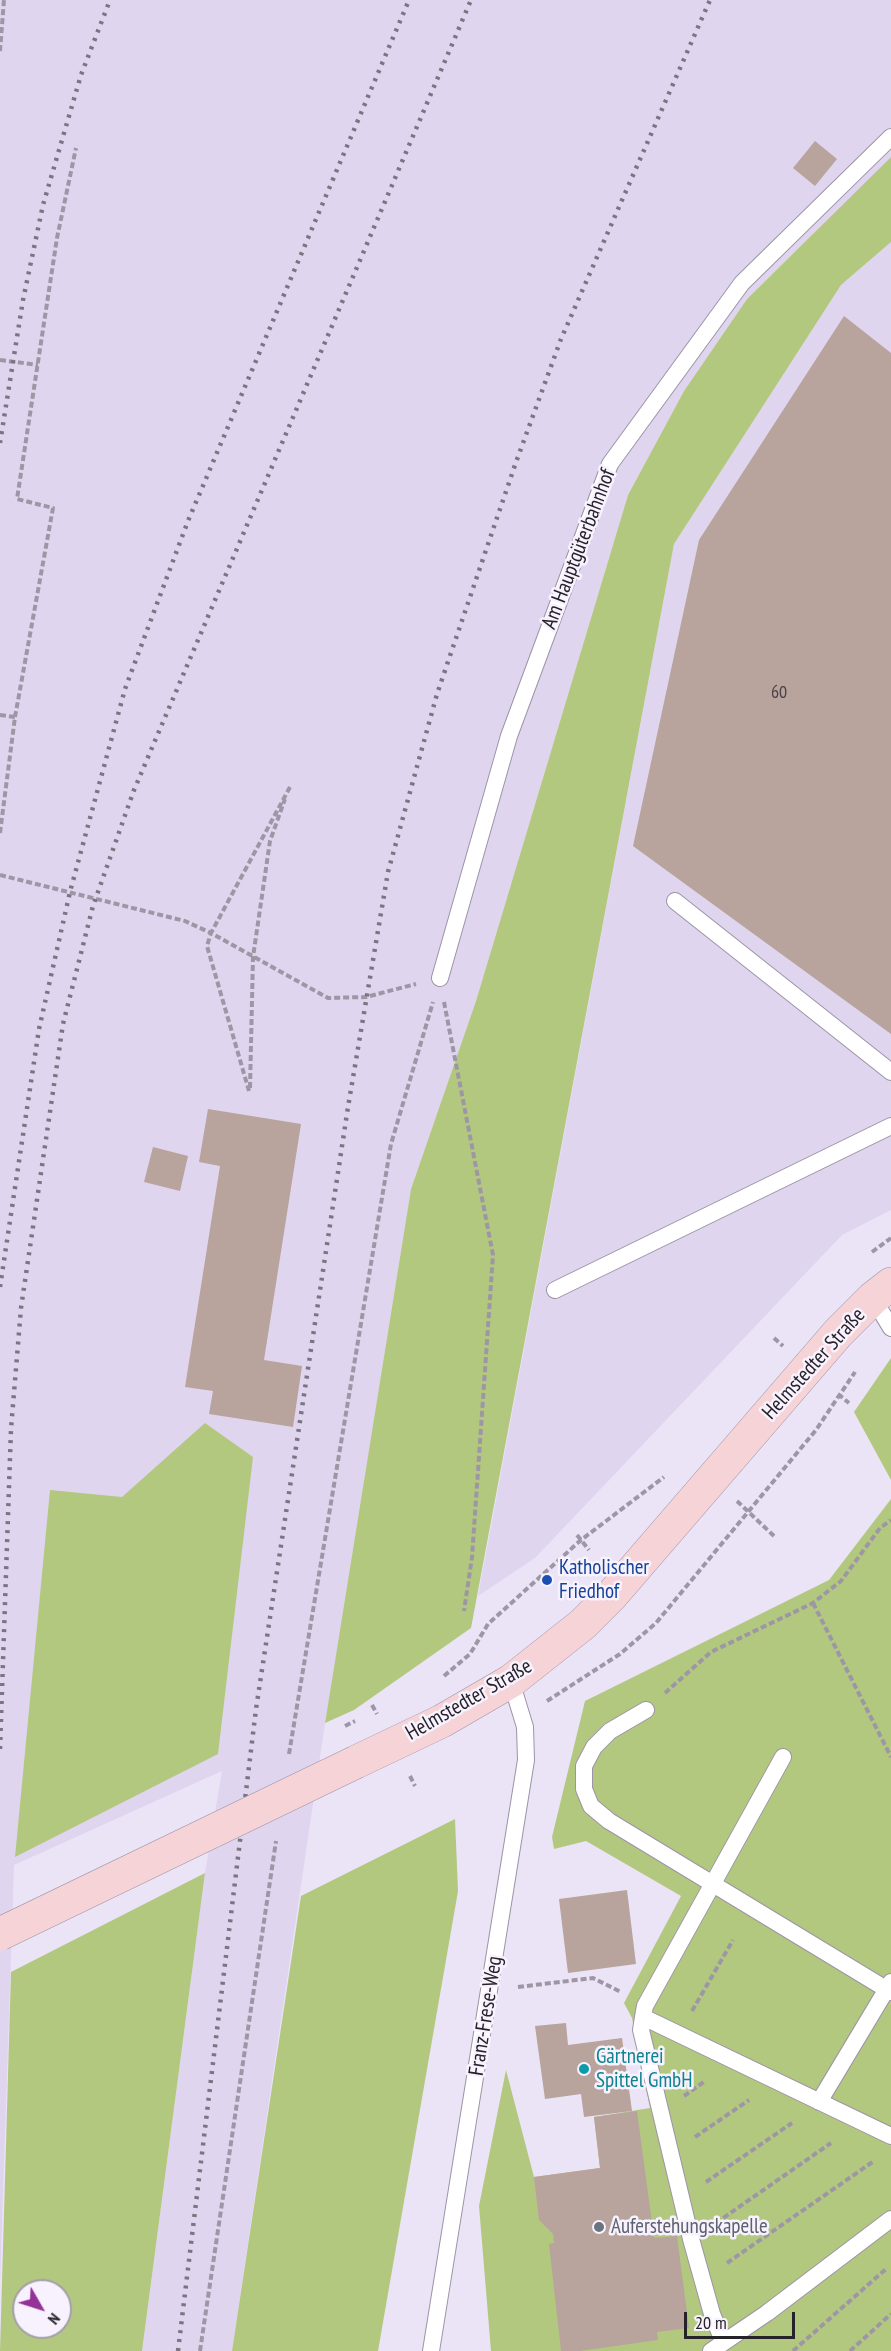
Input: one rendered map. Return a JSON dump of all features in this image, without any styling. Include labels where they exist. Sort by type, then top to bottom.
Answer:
[{"type":"main road","name":"Helmstedter Straße","points":[[0,1934],[442,1721],[510,1681],[582,1624],[612,1595],[838,1333],[882,1291]]},
{"type":"lane","name":"Am Hauptgüterbahnhof","points":[[440,978],[509,736],[610,464],[742,283],[891,137]]},
{"type":"lane","points":[[675,901],[891,1072]]},
{"type":"lane","points":[[555,1290],[891,1126]]},
{"type":"lane","points":[[882,1291],[891,1329]]},
{"type":"lane","name":"Franz-Frese-Weg","points":[[430,2351],[526,1760],[522,1717],[510,1681]]},
{"type":"lane","points":[[646,1710],[610,1731],[594,1747],[584,1767],[584,1789],[591,1806],[609,1821],[890,1988],[819,2102]]},
{"type":"lane","points":[[783,1757],[644,2012],[641,2030],[703,2280],[717,2346],[767,2313],[891,2220]]},
{"type":"lane","points":[[644,2012],[679,2035],[891,2136]]},
{"type":"path","points":[[0,51],[4,0]]},
{"type":"path","points":[[0,833],[15,717],[52,508],[17,499],[57,238],[76,148]]},
{"type":"path","points":[[0,360],[38,365]]},
{"type":"path","points":[[0,715],[15,717]]},
{"type":"path","points":[[290,787],[270,841],[253,957],[249,1091],[207,946],[211,933],[290,787]]},
{"type":"path","points":[[0,875],[185,921],[328,998],[366,997],[440,978]]},
{"type":"path","points":[[440,978],[492,1255],[472,1557],[464,1611]]},
{"type":"path","points":[[288,1761],[391,1143],[440,978]]},
{"type":"path","points":[[866,1258],[891,1238]]},
{"type":"path","points":[[773,1353],[788,1335]]},
{"type":"path","points":[[522,1717],[620,1654],[656,1623],[816,1430],[859,1366]]},
{"type":"path","points":[[443,1677],[470,1654],[488,1624],[581,1540],[670,1472]]},
{"type":"path","points":[[736,1501],[775,1537]]},
{"type":"path","points":[[646,1710],[711,1652],[813,1603],[841,1581],[880,1527],[891,1520]]},
{"type":"path","points":[[577,1535],[589,1550]]},
{"type":"path","points":[[813,1603],[891,1757]]},
{"type":"path","points":[[355,1722],[386,1708]]},
{"type":"path","points":[[200,2351],[277,1832]]},
{"type":"path","points":[[679,2035],[733,1940]]},
{"type":"path","points":[[490,1990],[593,1978],[644,2012]]},
{"type":"path","points":[[671,2154],[749,2100]]},
{"type":"path","points":[[681,2198],[792,2123]]},
{"type":"path","points":[[691,2239],[831,2143]]},
{"type":"path","points":[[703,2280],[874,2161]]},
{"type":"path","points":[[793,2351],[885,2269]]},
{"type":"path","points":[[849,2351],[891,2314]]},
{"type":"shaded area","points":[[0,0],[891,0],[891,157],[747,299],[684,391],[628,495],[476,1001],[411,1189],[325,1723],[232,2351],[142,2351],[205,1873],[222,1771],[14,1865],[0,2285]]},
{"type":"shaded area","points":[[891,242],[891,1210],[842,1235],[535,1558],[478,1596],[674,544],[841,285]]},
{"type":"green space","points":[[891,157],[891,242],[841,285],[674,544],[471,1628],[354,1710],[325,1723],[411,1189],[476,1001],[628,495],[684,391],[747,299]]},
{"type":"green space","points":[[891,1358],[891,1480],[854,1412]]},
{"type":"green space","points":[[205,1423],[253,1457],[218,1754],[15,1857],[50,1490],[122,1497]]},
{"type":"green space","points":[[891,1499],[891,2351],[491,2351],[479,2206],[506,2070],[534,2177],[600,2168],[594,2117],[650,2108],[632,2018],[624,2003],[681,1896],[586,1841],[554,1849],[552,1837],[585,1701],[829,1580]]},
{"type":"green space","points":[[455,1819],[458,1891],[378,2351],[232,2351],[301,1896]]},
{"type":"green space","points":[[205,1873],[142,2351],[0,2351],[11,1972]]},
{"type":"building","points":[[815,141],[837,159],[815,186],[793,168]]},
{"type":"building","points":[[844,316],[891,353],[891,1034],[633,846],[699,540]]},
{"type":"building","points":[[208,1109],[301,1124],[264,1360],[302,1366],[293,1427],[209,1414],[213,1391],[185,1387],[220,1166],[199,1162]]},
{"type":"building","points":[[153,1147],[188,1156],[180,1191],[144,1182]]},
{"type":"building","points":[[627,1890],[636,1964],[568,1973],[559,1899]]},
{"type":"building","name":"Gärtnerei Spittel GmbH","points":[[566,2023],[568,2045],[622,2038],[632,2111],[584,2117],[581,2094],[545,2099],[535,2026]]},
{"type":"building","name":"Auferstehungskapelle","points":[[637,2111],[654,2238],[677,2236],[689,2328],[657,2332],[658,2340],[580,2351],[561,2351],[549,2244],[554,2243],[553,2234],[539,2220],[534,2177],[600,2168],[594,2117]]},
{"type":"railway","points":[[0,443],[23,300],[43,205],[81,75],[110,0]]},
{"type":"railway","points":[[0,1287],[39,1029],[70,892],[125,689],[188,521],[409,0]]},
{"type":"railway","points":[[0,1749],[11,1429],[21,1308],[63,1024],[93,906],[134,790],[471,0]]},
{"type":"railway","points":[[178,2351],[256,1709],[348,1107],[388,872],[437,694],[515,465],[561,339],[710,0]]},
{"type":"place","name":"Katholischer Friedhof","points":[[547,1580]]},
{"type":"place","name":"Gärtnerei Spittel GmbH","points":[[584,2069]]},
{"type":"place","name":"Auferstehungskapelle","points":[[599,2227]]}]
